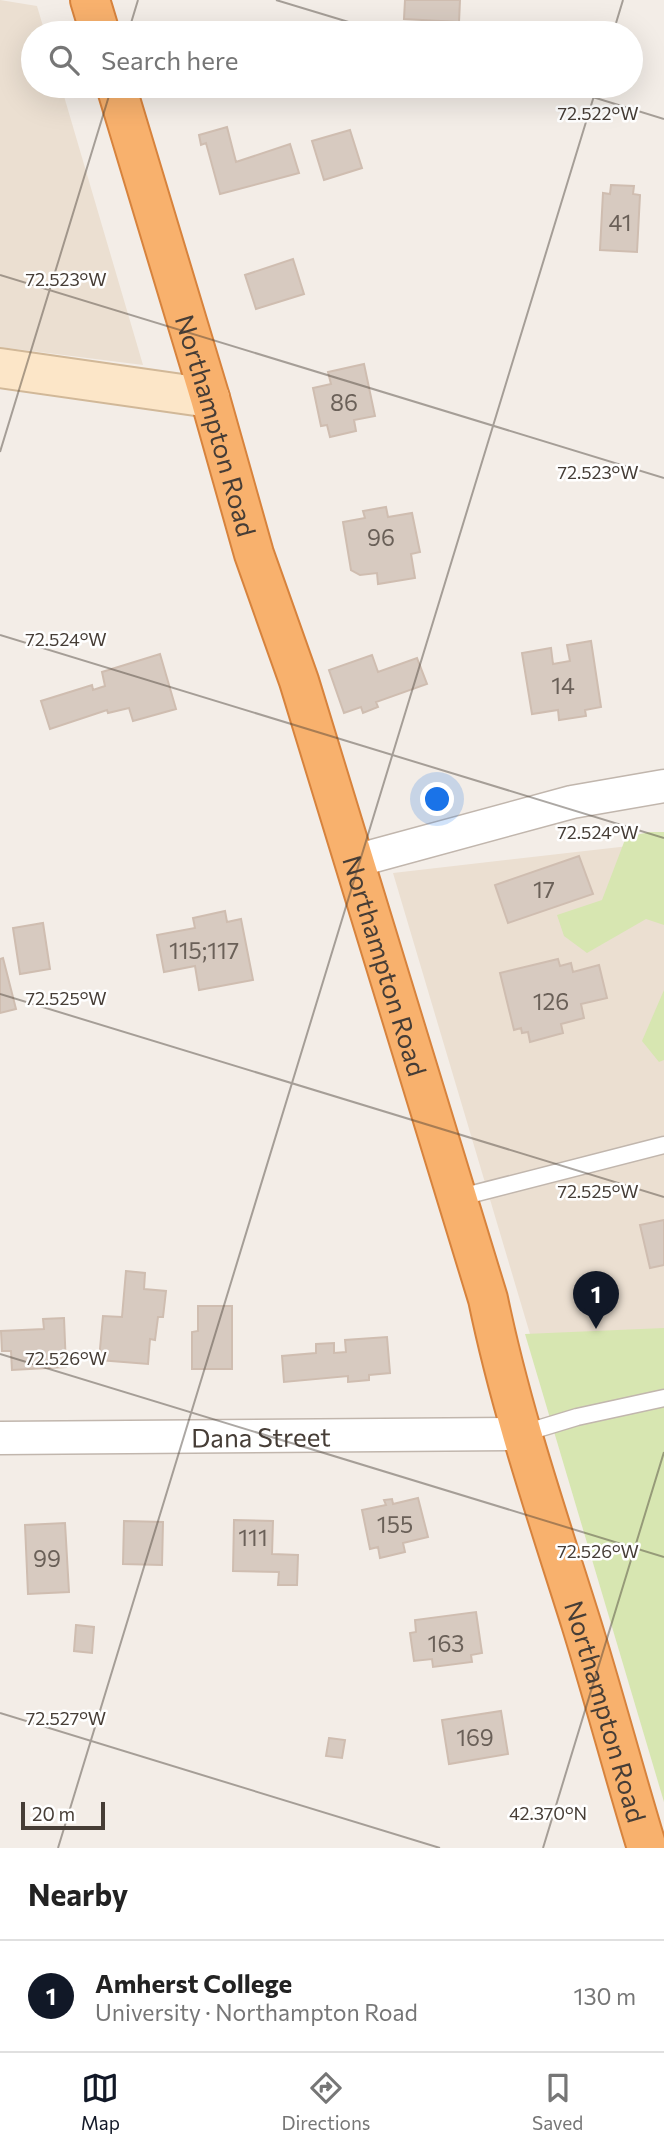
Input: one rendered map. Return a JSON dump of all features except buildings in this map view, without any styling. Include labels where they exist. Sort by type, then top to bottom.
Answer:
[{"type":"highway","points":[[90,0],[96,21]]},
{"type":"highway","name":"Northampton Road","points":[[120,98],[211,398],[254,554],[299,681],[488,1299],[502,1368],[521,1434],[582,1625],[647,1848]]},
{"type":"main road","points":[[0,368],[211,398]]},
{"type":"street","points":[[355,861],[572,802],[664,786]]},
{"type":"street","name":"Dana Street","points":[[0,1438],[521,1434]]},
{"type":"lane","points":[[457,1198],[664,1145]]},
{"type":"lane","points":[[521,1434],[577,1417],[664,1398]]},
{"type":"shaded area","points":[[0,0],[37,6],[41,21],[21,21],[21,98],[65,98],[143,365],[0,347]]},
{"type":"shaded area","points":[[664,842],[664,1785],[393,873]]},
{"type":"green space","points":[[664,832],[664,925],[646,919],[587,953],[564,936],[557,915],[602,900],[626,837]]},
{"type":"green space","points":[[664,990],[664,1060],[659,1062],[642,1041]]},
{"type":"green space","points":[[664,1328],[664,1802],[525,1334]]},
{"type":"place","name":"Amherst College","points":[[596,1329]]}]
